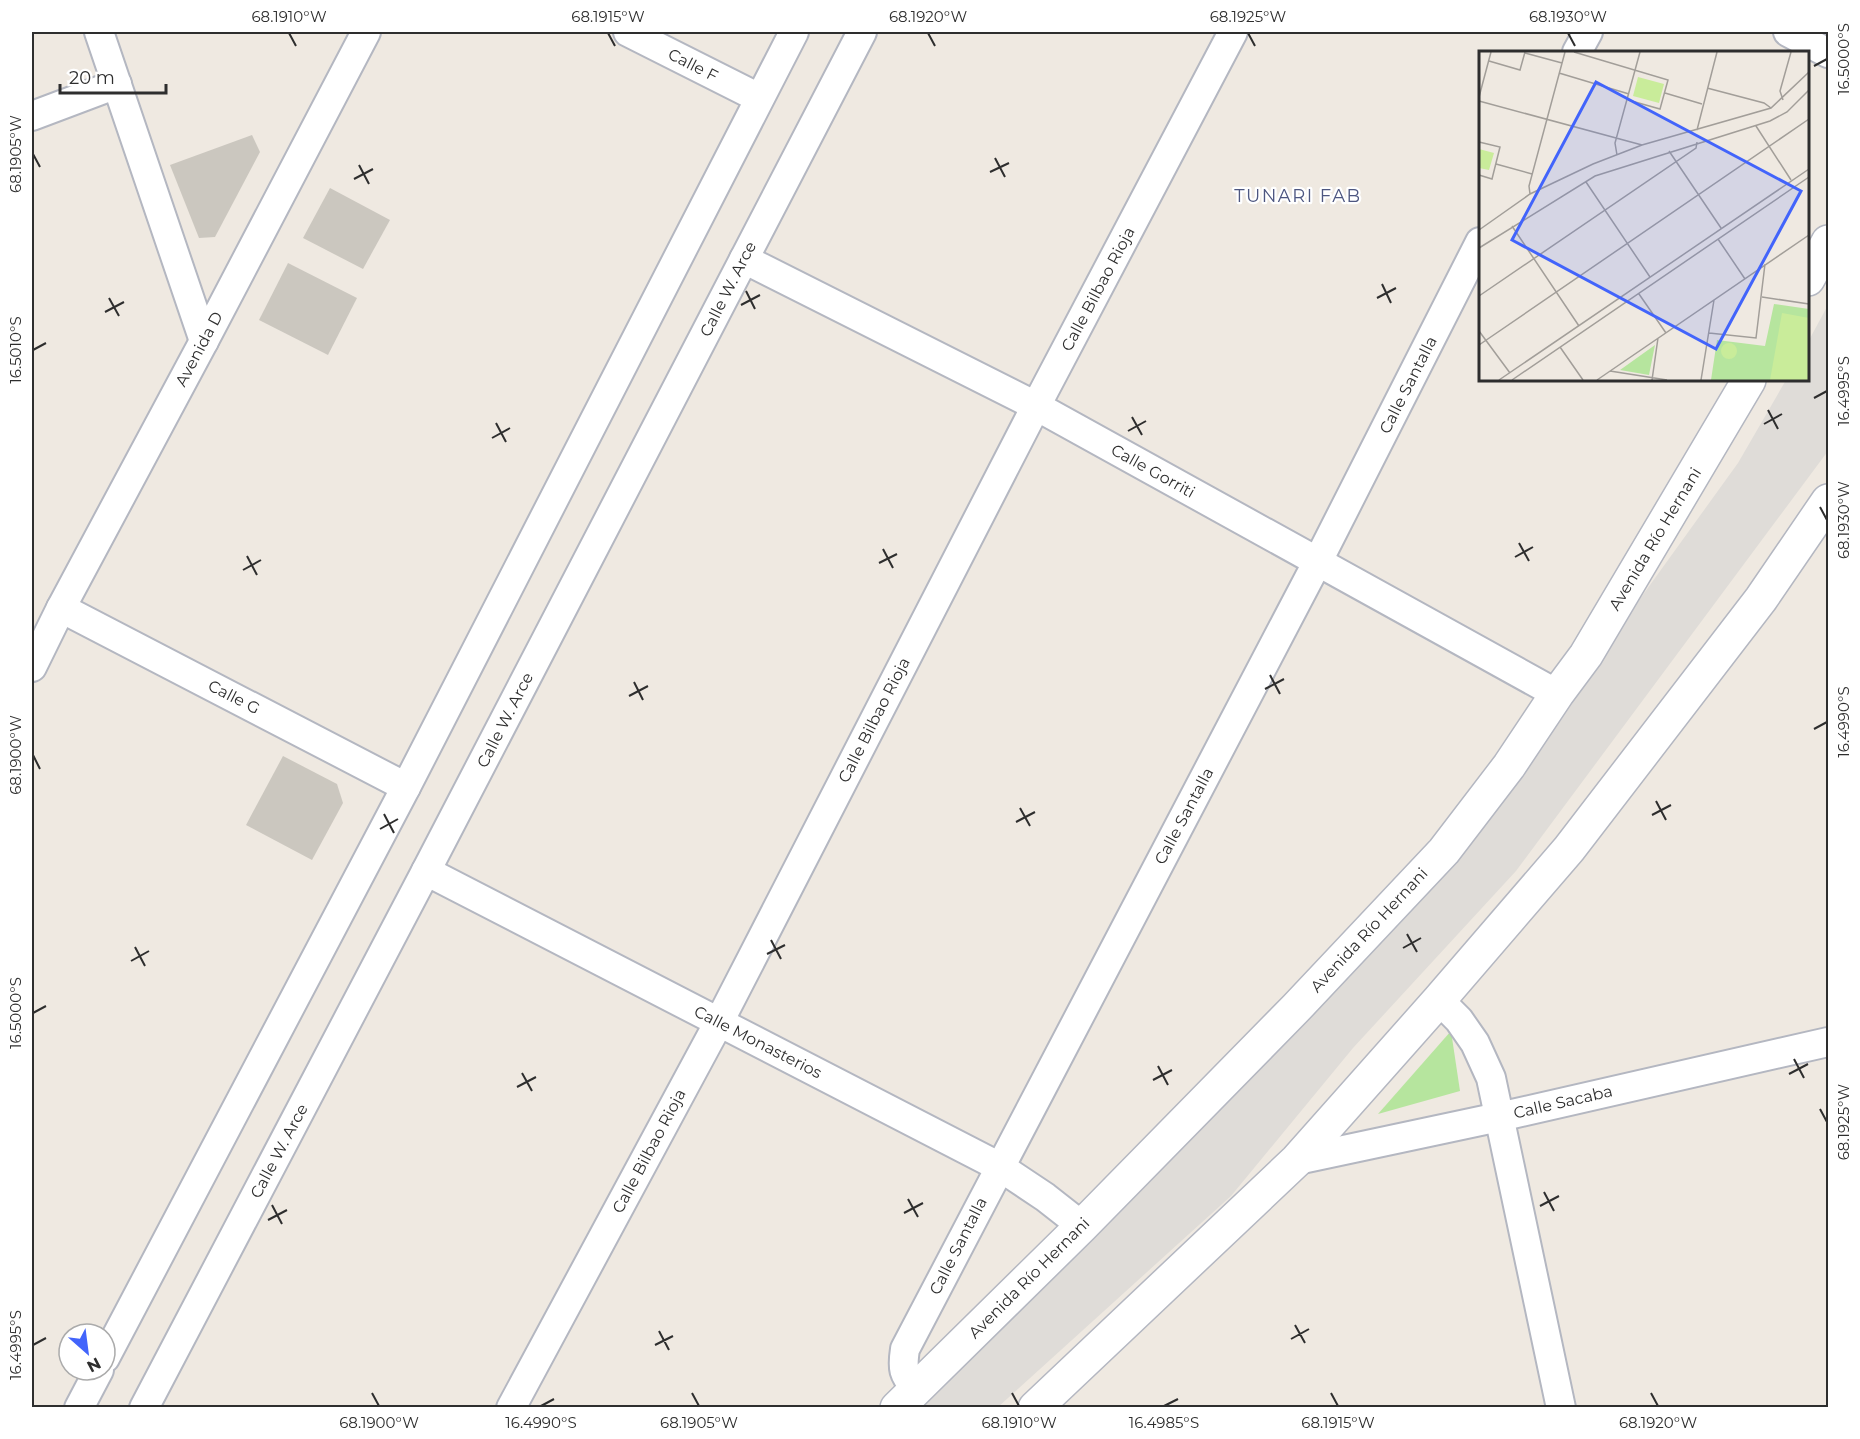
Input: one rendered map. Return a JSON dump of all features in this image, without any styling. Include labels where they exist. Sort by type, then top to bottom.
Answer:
[{"type":"street","points":[[99,32],[204,342]]},
{"type":"street","name":"Avenida D","points":[[32,667],[366,32]]},
{"type":"street","name":"Calle F","points":[[628,32],[759,98]]},
{"type":"street","points":[[117,1335],[406,787],[794,32]]},
{"type":"street","name":"Calle W. Arce","points":[[144,1407],[426,871],[862,32]]},
{"type":"street","name":"Calle Bilbao Rioja","points":[[511,1407],[719,1022],[1036,406],[1233,32]]},
{"type":"street","points":[[1578,51],[1588,32]]},
{"type":"street","points":[[1788,32],[1828,53]]},
{"type":"street","points":[[32,116],[117,84]]},
{"type":"street","points":[[1809,277],[1828,242]]},
{"type":"street","name":"Calle Santalla","points":[[907,1398],[907,1378],[903,1368],[905,1349],[1318,561],[1479,244]]},
{"type":"street","name":"Calle Gorriti","points":[[744,259],[1036,406],[1557,694]]},
{"type":"street","name":"Avenida Río Hernani","points":[[907,1398],[1082,1226],[1296,1008],[1444,851],[1509,766],[1586,655],[1748,381]]},
{"type":"street","points":[[1035,1407],[1297,1160],[1439,1000],[1569,849],[1761,599],[1828,501]]},
{"type":"street","name":"Calle G","points":[[61,608],[406,787]]},
{"type":"street","name":"Calle Monasterios","points":[[426,871],[1000,1167],[1045,1197],[1082,1226]]},
{"type":"street","points":[[1439,1000],[1459,1020],[1476,1043],[1491,1078],[1561,1407]]},
{"type":"street","name":"Calle Sacaba","points":[[1297,1160],[1499,1117],[1828,1042]]},
{"type":"street","points":[[79,1407],[93,1382]]},
{"type":"green space","points":[[1451,1031],[1460,1091],[1378,1114]]},
{"type":"shaded area","points":[[1828,305],[1828,451],[1516,871],[1353,1048],[1231,1196],[998,1407],[917,1408],[1500,793],[1738,463],[1785,381],[1809,381],[1809,340]]},
{"type":"building","points":[[252,135],[260,152],[215,237],[199,238],[170,165]]},
{"type":"building","points":[[330,188],[390,220],[363,269],[303,238]]},
{"type":"building","points":[[288,263],[357,298],[328,355],[259,320]]},
{"type":"building","points":[[283,756],[337,784],[343,803],[312,860],[246,825]]},
{"type":"district","name":"TUNARI FAB","points":[[1298,196]]}]
